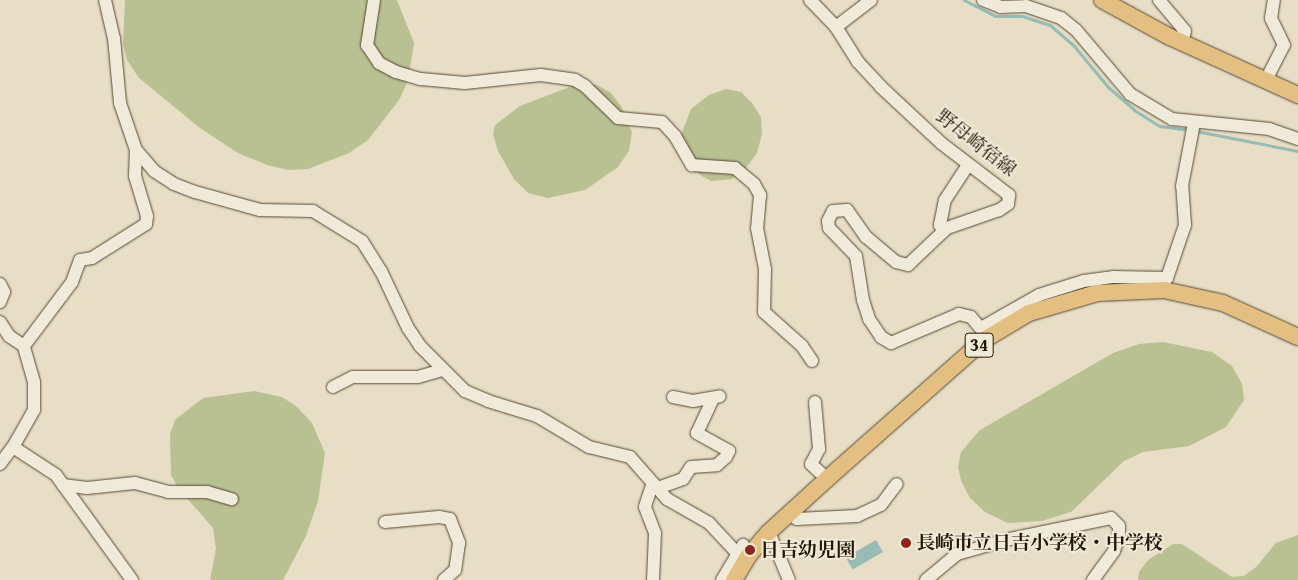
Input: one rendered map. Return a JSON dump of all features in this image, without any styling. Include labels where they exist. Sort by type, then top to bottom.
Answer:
[{"type":"main road","points":[[1102,0],[1182,42],[1298,95]]},
{"type":"main road","name":"34","points":[[734,580],[749,555],[769,532],[984,333],[1048,306],[1097,293],[1130,290],[1193,294],[1223,303],[1298,337]]},
{"type":"street","points":[[24,346],[72,282],[80,260],[92,258],[146,224],[147,216],[135,176],[136,150],[120,103],[114,38],[105,0]]},
{"type":"street","points":[[374,0],[367,45],[379,63],[396,72],[421,79],[466,84],[541,75],[574,80],[585,86],[618,118],[662,122],[675,136],[692,165],[735,168],[754,184],[760,195],[757,228],[765,269],[764,312],[802,346],[812,361]]},
{"type":"street","name":"野母崎宿線","points":[[810,0],[836,27],[858,62],[881,88],[968,165],[1008,191],[1008,204],[942,232],[913,263],[902,265],[866,237],[845,209],[833,211],[828,221],[832,231],[856,256],[866,311],[886,342],[900,342],[954,314],[968,315],[984,333]]},
{"type":"street","points":[[836,27],[871,0]]},
{"type":"street","points":[[983,0],[1001,7],[1026,6],[1061,18],[1076,30],[1130,94],[1172,119],[1194,123],[1269,129],[1298,139]]},
{"type":"street","points":[[1159,0],[1185,31],[1182,42]]},
{"type":"street","points":[[1266,80],[1284,45],[1271,18],[1274,0]]},
{"type":"street","points":[[984,333],[1039,296],[1084,281],[1114,278],[1167,278],[1185,225],[1182,186],[1194,123]]},
{"type":"street","points":[[136,150],[154,171],[174,184],[260,210],[313,211],[362,241],[381,271],[408,328],[443,370],[465,391],[488,402],[537,416],[589,447],[630,457],[668,499],[709,523],[740,549],[722,580]]},
{"type":"street","points":[[942,232],[940,225],[945,200],[968,165]]},
{"type":"street","points":[[0,284],[4,292],[0,302]]},
{"type":"street","points":[[0,322],[9,336],[24,346],[34,382],[34,410],[0,464]]},
{"type":"street","points":[[332,387],[353,377],[418,377],[443,370]]},
{"type":"street","points":[[655,486],[683,479],[691,467],[717,465],[726,457],[729,451],[697,433],[716,397],[692,401],[673,397]]},
{"type":"street","points":[[815,402],[819,449],[811,464],[827,479]]},
{"type":"street","points":[[12,447],[56,475],[132,580]]},
{"type":"street","points":[[64,485],[87,488],[135,483],[168,492],[207,492],[232,499]]},
{"type":"street","points":[[790,512],[797,519],[856,516],[881,505],[897,484]]},
{"type":"street","points":[[653,580],[655,533],[645,507],[655,486]]},
{"type":"street","points":[[385,522],[439,517],[450,519],[459,543],[455,570],[444,580]]},
{"type":"street","points":[[926,580],[957,554],[1010,539],[1111,518],[1119,526],[1120,537],[1114,551],[1093,580]]},
{"type":"street","points":[[769,532],[789,580]]},
{"type":"green space","points":[[125,0],[397,0],[414,43],[408,81],[399,100],[368,140],[349,153],[308,169],[288,170],[267,165],[238,153],[200,128],[139,78],[127,60],[123,44]]},
{"type":"green space","points":[[580,83],[597,85],[611,93],[621,106],[632,132],[629,151],[618,167],[585,190],[548,198],[528,193],[514,179],[498,151],[493,134],[495,125],[520,106]]},
{"type":"green space","points":[[726,89],[741,92],[752,103],[761,117],[762,134],[757,153],[746,168],[732,179],[711,181],[693,171],[679,140],[691,109],[709,95]]},
{"type":"green space","points":[[1163,342],[1212,352],[1232,366],[1242,384],[1244,400],[1226,427],[1189,446],[1143,452],[1124,461],[1071,512],[1042,521],[1008,523],[985,512],[970,498],[961,481],[958,467],[961,452],[980,430],[1113,353],[1139,344]]},
{"type":"green space","points":[[254,391],[282,397],[297,407],[312,423],[325,453],[318,501],[306,536],[283,580],[210,580],[216,549],[213,528],[179,489],[171,475],[170,434],[175,420],[203,398]]},
{"type":"green space","points":[[1298,535],[1298,580],[1138,580],[1139,572],[1148,560],[1173,544],[1182,544],[1232,577],[1244,576],[1256,567],[1276,543]]},
{"type":"water","points":[[876,540],[883,552],[853,570],[846,558]]},
{"type":"waterway","points":[[964,0],[995,16],[1022,16],[1050,25],[1074,46],[1108,87],[1134,110],[1160,126],[1189,130]]},
{"type":"waterway","points":[[1196,131],[1298,151]]},
{"type":"place","name":"長崎市立日吉小学校・中学校","points":[[906,543]]},
{"type":"place","name":"日吉幼児園","points":[[750,550]]}]
